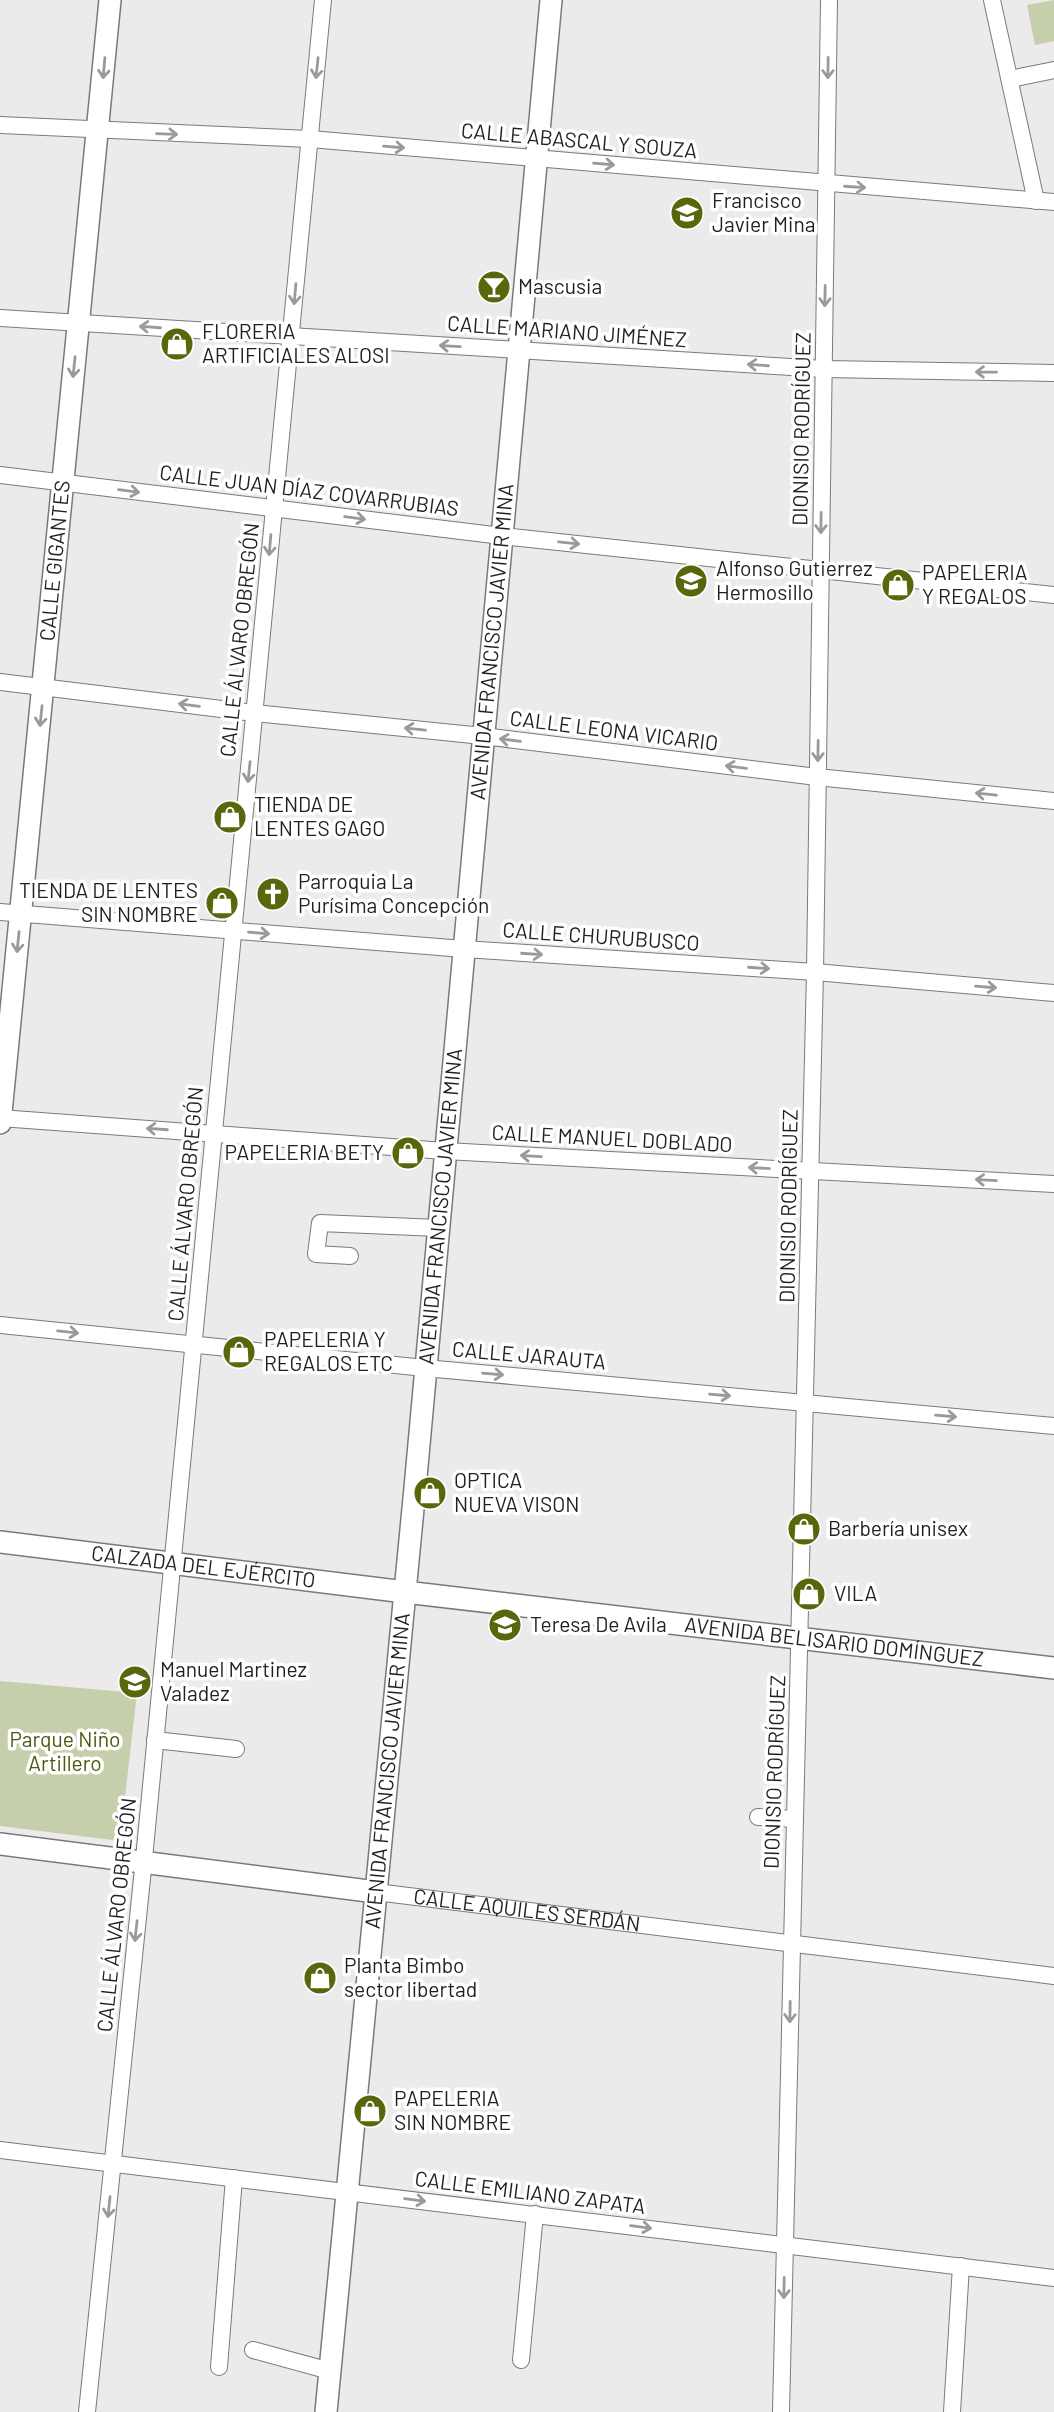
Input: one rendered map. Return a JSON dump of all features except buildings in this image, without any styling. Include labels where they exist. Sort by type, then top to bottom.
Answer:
[{"type":"main road","name":"CALLE GIGANTES","points":[[0,1119],[10,912],[43,687],[110,0]]},
{"type":"main road","name":"AVENIDA FRANCISCO JAVIER MINA","points":[[327,2412],[551,0]]},
{"type":"main road","name":"CALZADA DEL EJÉRCITO","points":[[0,1542],[405,1592]]},
{"type":"main road","name":"AVENIDA BELISARIO DOMÍNGUEZ","points":[[405,1592],[1054,1668]]},
{"type":"main road","name":"CALLE AQUILES SERDÁN","points":[[0,1844],[376,1892]]},
{"type":"street","name":"CALLE ÁLVARO OBREGÓN","points":[[87,2412],[143,1864],[323,0]]},
{"type":"street","name":"DIONISIO RODRÍGUEZ","points":[[781,2412],[815,972],[829,0]]},
{"type":"street","points":[[992,0],[1036,201]]},
{"type":"street","points":[[1010,79],[1054,70]]},
{"type":"street","name":"CALLE ABASCAL Y SOUZA","points":[[0,125],[99,132],[310,139],[1054,202]]},
{"type":"street","name":"CALLE MARIANO JIMÉNEZ","points":[[0,318],[824,369],[1054,373]]},
{"type":"street","name":"CALLE JUAN DÍAZ COVARRUBIAS","points":[[0,475],[502,536],[1054,595]]},
{"type":"street","name":"CALLE LEONA VICARIO","points":[[0,682],[254,713],[483,736],[817,777],[1054,801]]},
{"type":"street","name":"CALLE CHURUBUSCO","points":[[10,912],[464,949],[815,972],[1054,993]]},
{"type":"street","name":"CALLE MANUEL DOBLADO","points":[[0,1119],[445,1151],[1054,1184]]},
{"type":"street","points":[[351,1256],[316,1254],[320,1223],[438,1228]]},
{"type":"street","name":"CALLE JARAUTA","points":[[0,1325],[425,1368],[1054,1426]]},
{"type":"street","points":[[155,1740],[236,1749]]},
{"type":"street","points":[[758,1817],[795,1819]]},
{"type":"street","name":"CALLE AQUILES SERDÁN","points":[[376,1892],[1054,1976]]},
{"type":"street","name":"CALLE EMILIANO ZAPATA","points":[[0,2150],[1054,2278]]},
{"type":"street","points":[[219,2367],[234,2178]]},
{"type":"street","points":[[521,2360],[535,2214]]},
{"type":"street","points":[[952,2412],[961,2266]]},
{"type":"street","points":[[253,2350],[330,2371]]},
{"type":"green space","points":[[1054,0],[1054,41],[1035,45],[1027,5]]},
{"type":"green space","name":"Parque Niño Artillero","points":[[0,1681],[137,1693],[120,1841],[0,1826]]},
{"type":"place","name":"Francisco Javier Mina","points":[[687,213]]},
{"type":"place","name":"Mascusia","points":[[494,287]]},
{"type":"place","name":"FLORERIA ARTIFICIALES ALOSI","points":[[177,344]]},
{"type":"place","name":"Alfonso Gutierrez Hermosillo","points":[[691,581]]},
{"type":"place","name":"PAPELERIA Y REGALOS","points":[[898,585]]},
{"type":"place","name":"TIENDA DE LENTES GAGO","points":[[230,817]]},
{"type":"place","name":"Parroquia La Purísima Concepción","points":[[273,894]]},
{"type":"place","name":"TIENDA DE LENTES SIN NOMBRE","points":[[222,903]]},
{"type":"place","name":"PAPELERIA BETY","points":[[408,1153]]},
{"type":"place","name":"PAPELERIA Y REGALOS ETC","points":[[239,1352]]},
{"type":"place","name":"OPTICA NUEVA VISON","points":[[430,1493]]},
{"type":"place","name":"Barbería unisex","points":[[804,1529]]},
{"type":"place","name":"VILA","points":[[809,1594]]},
{"type":"place","name":"Teresa De Avila","points":[[505,1625]]},
{"type":"place","name":"Manuel Martinez Valadez","points":[[135,1682]]},
{"type":"place","name":"Planta Bimbo sector libertad","points":[[320,1978]]},
{"type":"place","name":"PAPELERIA SIN NOMBRE","points":[[370,2111]]}]
